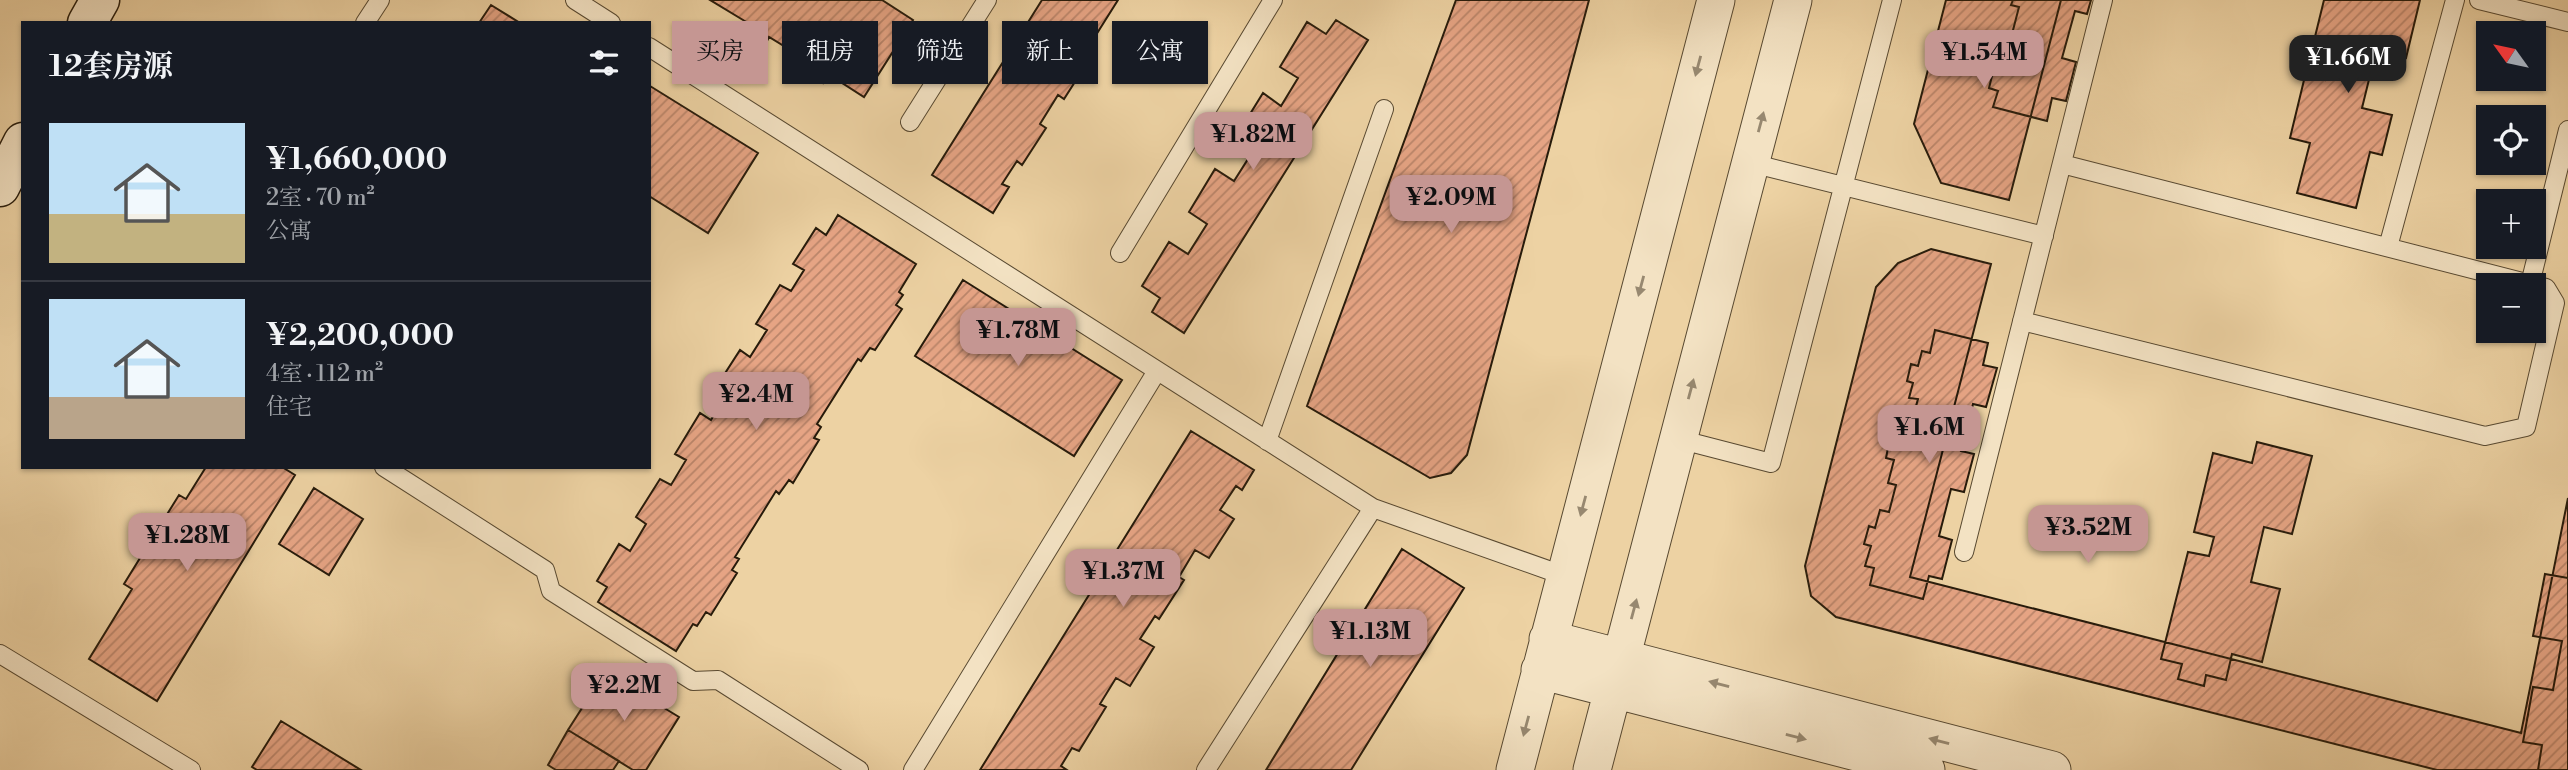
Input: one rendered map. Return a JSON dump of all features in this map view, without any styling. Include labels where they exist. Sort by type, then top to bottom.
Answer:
[{"type":"main road","points":[[88,21],[100,0]]},
{"type":"main road","points":[[0,187],[21,146]]},
{"type":"street","points":[[1515,770],[1716,0]]},
{"type":"street","points":[[1592,770],[1793,0]]},
{"type":"street","points":[[1544,655],[1617,674],[2052,770]]},
{"type":"street","points":[[1617,674],[1926,770]]},
{"type":"lane","points":[[366,21],[380,0]]},
{"type":"lane","points":[[575,0],[608,21]]},
{"type":"lane","points":[[910,122],[987,0]]},
{"type":"lane","points":[[1120,253],[1273,0]]},
{"type":"lane","points":[[1678,439],[1771,463],[1892,0]]},
{"type":"lane","points":[[1964,552],[2103,0]]},
{"type":"lane","points":[[2388,247],[2455,0]]},
{"type":"lane","points":[[2479,0],[2568,22]]},
{"type":"lane","points":[[651,48],[1373,508],[1565,576]]},
{"type":"lane","points":[[1267,441],[1384,109]]},
{"type":"lane","points":[[2533,273],[2568,130]]},
{"type":"lane","points":[[1751,163],[2043,236]]},
{"type":"lane","points":[[2062,164],[2488,273]]},
{"type":"lane","points":[[2546,288],[2555,303],[2546,341]]},
{"type":"lane","points":[[2022,321],[2484,436],[2526,427],[2546,343]]},
{"type":"lane","points":[[913,770],[1157,371]]},
{"type":"lane","points":[[387,469],[545,570],[551,591],[693,681],[718,680],[859,770]]},
{"type":"lane","points":[[1206,770],[1373,508]]},
{"type":"lane","points":[[0,654],[191,770]]},
{"type":"building","points":[[710,0],[882,0],[913,20],[892,21],[892,53],[878,75],[878,21],[782,21],[782,45],[769,37],[768,39],[768,21],[745,21]]},
{"type":"building","points":[[1042,0],[1118,0],[1098,32],[1098,21],[1029,21]]},
{"type":"building","points":[[1456,0],[1589,0],[1467,455],[1451,473],[1430,478],[1307,406]]},
{"type":"building","points":[[1946,0],[2061,0],[2009,200],[1941,183],[1914,124]]},
{"type":"building","points":[[2013,0],[2091,0],[2087,14],[2075,11],[2062,58],[2076,62],[2066,101],[2052,98],[2047,121],[1993,107],[1998,91],[1989,88],[1994,68],[1988,66],[1992,48],[1999,49],[2003,32],[2012,34],[2019,7],[2011,5]]},
{"type":"building","points":[[2324,0],[2420,0],[2406,58],[2376,51],[2362,108],[2392,115],[2382,155],[2370,152],[2356,208],[2297,193],[2310,143],[2290,138],[2305,76],[2325,80],[2331,58],[2311,53]]},
{"type":"building","points":[[491,5],[517,21],[480,21]]},
{"type":"building","points":[[1336,20],[1368,40],[1184,333],[1152,312],[1160,298],[1142,286],[1169,242],[1188,254],[1207,224],[1189,212],[1215,169],[1234,181],[1253,151],[1234,140],[1263,93],[1281,106],[1298,78],[1280,67],[1307,22],[1326,34]]},
{"type":"building","points":[[1002,64],[1002,84],[1074,84],[1064,99],[1058,95],[1040,124],[1046,128],[1022,165],[1017,161],[1002,184],[1009,187],[993,213],[932,175]]},
{"type":"building","points":[[844,84],[872,84],[864,97]]},
{"type":"building","points":[[651,87],[758,153],[708,233],[651,197]]},
{"type":"building","points":[[838,215],[916,264],[899,292],[903,295],[896,305],[902,309],[875,350],[870,348],[861,361],[858,359],[817,424],[821,427],[814,438],[819,440],[793,483],[789,480],[779,494],[776,491],[735,557],[739,559],[732,570],[737,573],[711,615],[706,612],[697,626],[693,624],[676,651],[598,602],[607,587],[597,581],[619,544],[630,551],[646,524],[636,517],[660,479],[671,485],[686,460],[675,454],[700,413],[711,420],[724,399],[713,392],[740,350],[750,357],[767,330],[756,324],[780,285],[791,291],[804,270],[793,264],[816,228],[826,235]]},
{"type":"building","points":[[1931,249],[1991,264],[1910,577],[2521,733],[2568,498],[2568,770],[2437,770],[1836,617],[1811,596],[1805,566],[1876,287],[1898,263]]},
{"type":"building","points":[[963,280],[1122,380],[1074,456],[915,356]]},
{"type":"building","points":[[1935,330],[1988,343],[1983,365],[1997,368],[1986,407],[1973,404],[1961,451],[1974,454],[1964,492],[1951,489],[1939,536],[1952,540],[1942,579],[1929,576],[1923,599],[1870,585],[1874,568],[1865,566],[1871,546],[1864,544],[1869,526],[1875,528],[1880,510],[1889,512],[1896,485],[1888,483],[1894,460],[1886,458],[1890,438],[1899,440],[1904,422],[1911,424],[1918,399],[1909,398],[1913,383],[1907,381],[1911,364],[1918,366],[1922,351],[1930,353]]},
{"type":"building","points":[[1191,431],[1254,470],[1242,490],[1236,486],[1220,510],[1234,519],[1209,558],[1195,550],[1179,577],[1184,580],[1159,619],[1155,616],[1140,639],[1154,647],[1130,686],[1116,678],[1100,704],[1106,707],[1079,751],[1072,748],[1061,766],[1067,770],[980,770]]},
{"type":"building","points":[[2257,442],[2312,456],[2292,534],[2264,527],[2251,582],[2280,589],[2262,662],[2232,654],[2226,680],[2206,675],[2204,686],[2178,679],[2182,664],[2161,659],[2188,552],[2209,556],[2214,537],[2194,532],[2213,453],[2252,463]]},
{"type":"building","points":[[205,469],[285,469],[295,475],[157,701],[89,659],[132,589],[124,584],[179,495],[186,499]]},
{"type":"building","points":[[314,488],[363,519],[329,575],[279,544]]},
{"type":"building","points":[[1402,549],[1464,588],[1351,770],[1266,770]]},
{"type":"building","points":[[2545,574],[2568,578],[2568,770],[2538,770],[2542,745],[2523,742],[2533,687],[2553,690],[2562,641],[2533,636]]},
{"type":"building","points":[[605,672],[679,717],[646,770],[633,770],[568,730]]},
{"type":"building","points":[[281,721],[361,770],[257,770],[252,767]]},
{"type":"building","points":[[568,730],[619,761],[613,770],[556,770],[548,765]]}]
